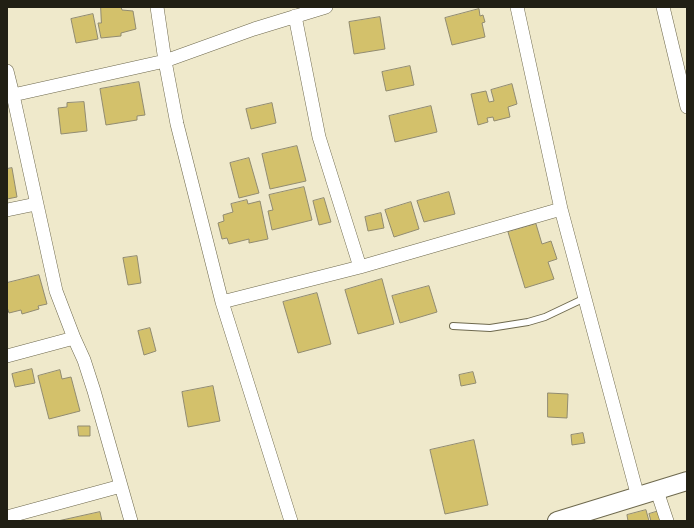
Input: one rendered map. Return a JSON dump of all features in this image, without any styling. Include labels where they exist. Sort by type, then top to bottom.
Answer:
[{"type":"street","points":[[157,7],[165,62],[177,124],[222,302],[291,521]]},
{"type":"street","points":[[13,95],[165,62],[254,29],[326,7]]},
{"type":"street","points":[[517,7],[561,209],[638,497]]},
{"type":"street","points":[[663,7],[687,107]]},
{"type":"street","points":[[295,16],[319,137],[360,267]]},
{"type":"street","points":[[7,71],[13,95],[12,120],[36,204],[56,291],[84,360],[131,521]]},
{"type":"street","points":[[7,210],[36,204]]},
{"type":"street","points":[[222,302],[360,267],[561,209]]},
{"type":"street","points":[[7,356],[74,338]]},
{"type":"street","points":[[559,521],[687,481]]},
{"type":"street","points":[[7,517],[121,486]]},
{"type":"street","points":[[657,491],[667,521]]},
{"type":"lane","points":[[453,326],[490,328],[528,322],[545,317],[585,298]]},
{"type":"building","points":[[101,7],[121,7],[122,10],[133,11],[136,29],[121,33],[121,36],[101,38],[98,23],[101,23]]},
{"type":"building","points":[[479,9],[480,16],[483,15],[485,22],[482,23],[485,37],[452,45],[445,18]]},
{"type":"building","points":[[93,14],[98,39],[76,43],[71,19]]},
{"type":"building","points":[[380,17],[385,49],[354,54],[349,22]]},
{"type":"building","points":[[410,66],[414,85],[386,91],[382,72]]},
{"type":"building","points":[[139,82],[145,115],[137,116],[137,120],[106,125],[100,89]]},
{"type":"building","points":[[512,84],[517,104],[508,107],[510,117],[494,121],[493,117],[487,118],[488,122],[478,125],[471,94],[486,91],[489,102],[494,101],[491,90]]},
{"type":"building","points":[[84,102],[87,131],[61,134],[58,108],[67,107],[67,103]]},
{"type":"building","points":[[272,103],[276,123],[251,129],[246,109]]},
{"type":"building","points":[[431,106],[437,132],[395,142],[389,116]]},
{"type":"building","points":[[297,146],[306,181],[270,189],[262,154]]},
{"type":"building","points":[[249,158],[259,193],[239,198],[230,163]]},
{"type":"building","points":[[12,168],[17,197],[7,199],[7,169]]},
{"type":"building","points":[[304,187],[312,220],[272,230],[268,211],[273,210],[269,195]]},
{"type":"building","points":[[449,192],[455,214],[424,222],[417,201]]},
{"type":"building","points":[[324,198],[331,222],[319,225],[313,201]]},
{"type":"building","points":[[247,200],[248,204],[260,201],[268,239],[249,243],[249,239],[229,244],[227,238],[222,239],[218,223],[224,221],[223,215],[233,212],[231,204]]},
{"type":"building","points":[[411,202],[419,229],[394,237],[385,210]]},
{"type":"building","points":[[381,213],[384,228],[368,231],[365,217]]},
{"type":"building","points":[[536,224],[542,244],[551,241],[557,259],[548,262],[554,279],[525,288],[508,232]]},
{"type":"building","points":[[137,256],[141,283],[128,285],[123,258]]},
{"type":"building","points":[[39,275],[47,304],[38,306],[39,309],[22,314],[21,310],[9,313],[7,307],[7,283]]},
{"type":"building","points":[[382,279],[394,324],[358,334],[345,290]]},
{"type":"building","points":[[429,286],[437,312],[400,323],[392,296]]},
{"type":"building","points":[[317,293],[331,344],[298,353],[283,302]]},
{"type":"building","points":[[150,328],[156,351],[144,355],[138,331]]},
{"type":"building","points":[[32,369],[35,383],[15,387],[12,374]]},
{"type":"building","points":[[60,370],[62,379],[71,377],[80,411],[49,419],[38,376]]},
{"type":"building","points":[[473,372],[476,383],[461,386],[459,375]]},
{"type":"building","points":[[213,386],[220,421],[188,427],[182,392]]},
{"type":"building","points":[[548,393],[568,394],[567,418],[548,417]]},
{"type":"building","points":[[78,426],[90,426],[90,436],[79,436]]},
{"type":"building","points":[[583,433],[585,443],[572,445],[571,435]]},
{"type":"building","points":[[474,440],[488,505],[445,514],[430,450]]},
{"type":"building","points":[[646,510],[649,521],[628,521],[627,515]]},
{"type":"building","points":[[659,511],[662,521],[651,521],[649,514]]},
{"type":"building","points":[[100,512],[102,521],[58,521]]}]
